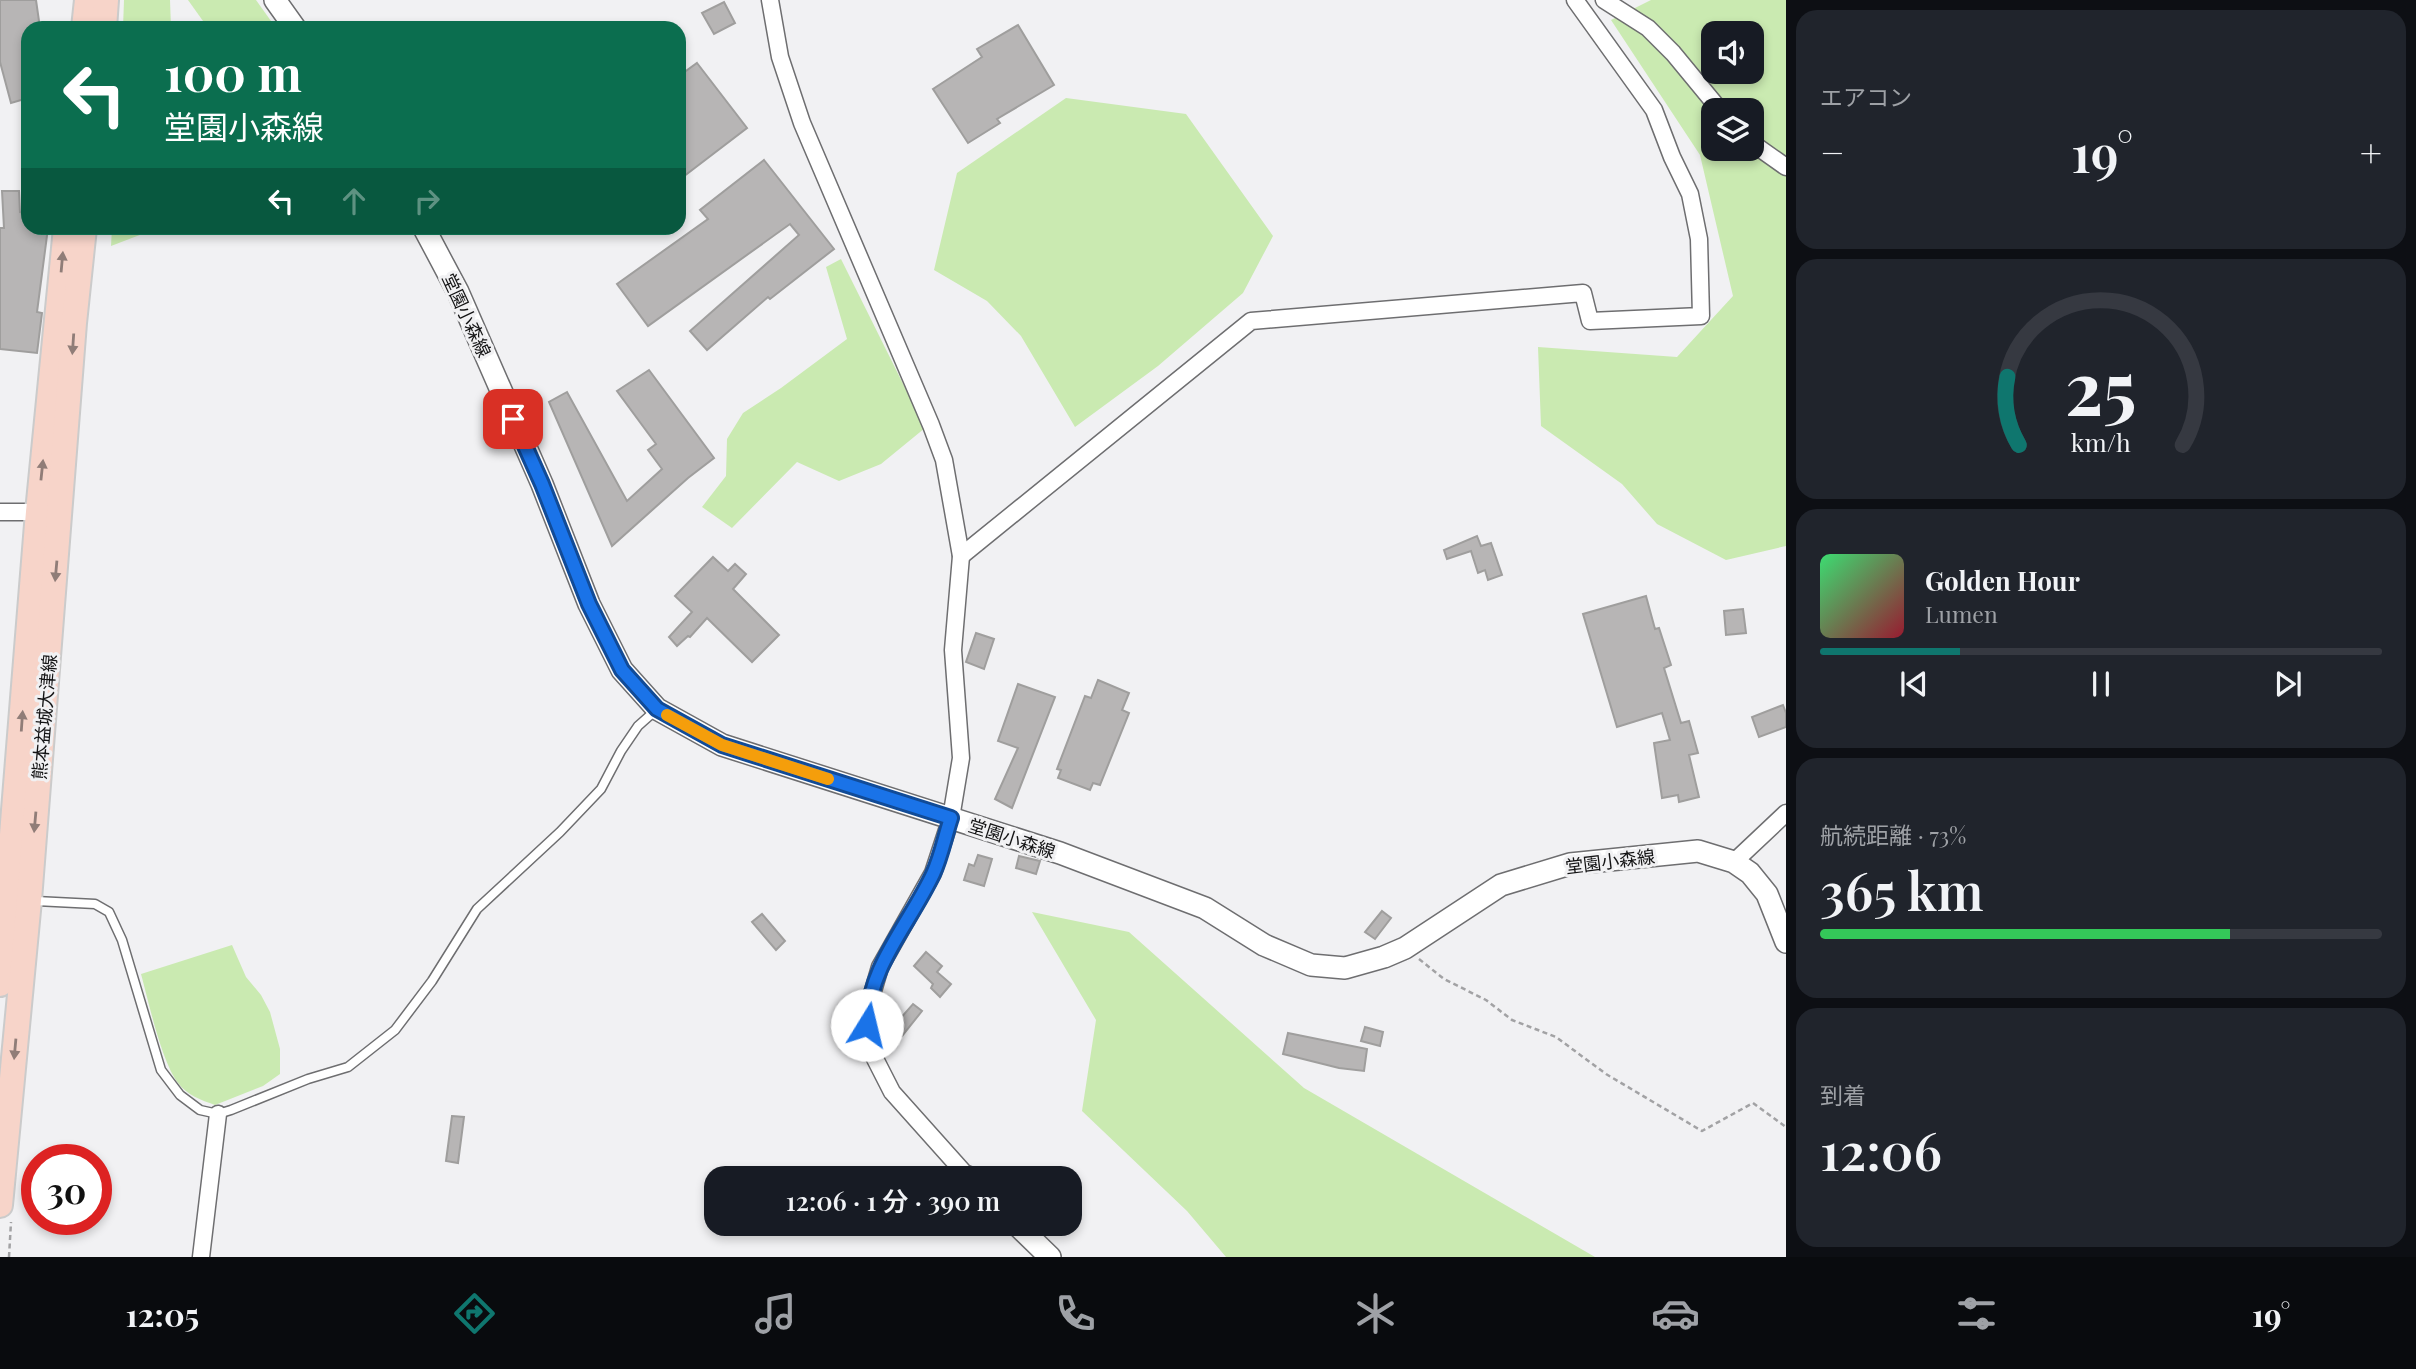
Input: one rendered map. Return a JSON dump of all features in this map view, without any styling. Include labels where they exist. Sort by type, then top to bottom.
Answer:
[{"type":"main road","points":[[85,21],[87,0]]},
{"type":"main road","points":[[104,21],[106,0]]},
{"type":"main road","points":[[275,0],[290,21]]},
{"type":"main road","name":"熊本益城大津線","points":[[0,1205],[38,512],[65,235]]},
{"type":"main road","name":"熊本益城大津線","points":[[0,984],[18,898],[83,235]]},
{"type":"main road","name":"堂園小森線","points":[[428,235],[458,292],[542,484],[589,604],[622,670],[657,709],[722,745],[1060,853],[1205,908],[1264,945],[1311,965],[1345,968],[1405,948],[1501,885],[1570,864],[1698,851],[1734,862],[1750,873],[1767,894],[1786,942]]},
{"type":"main road","points":[[1028,1236],[1049,1257]]},
{"type":"street","points":[[770,0],[780,57],[802,123],[944,460],[961,556],[953,650],[961,758],[951,818],[933,873],[880,967],[868,1007],[867,1043],[892,1091],[958,1166]]},
{"type":"street","points":[[961,556],[1251,321],[1583,293],[1590,321],[1701,316],[1699,239],[1690,194],[1654,110],[1575,0]]},
{"type":"street","points":[[1604,0],[1648,28],[1673,53],[1710,98]]},
{"type":"street","points":[[1764,151],[1786,167]]},
{"type":"street","points":[[0,512],[38,512]]},
{"type":"street","points":[[1734,862],[1786,813]]},
{"type":"street","points":[[201,1257],[218,1114]]},
{"type":"lane","points":[[18,898],[95,904],[109,912],[122,940],[161,1070],[180,1095],[200,1111],[218,1114],[308,1079],[348,1067],[395,1030],[432,981],[477,909],[560,832],[601,789],[638,726],[657,709]]},
{"type":"path","points":[[1405,948],[1444,979],[1486,1000],[1513,1020],[1556,1037],[1606,1074],[1702,1131],[1753,1104],[1786,1127]]},
{"type":"green space","points":[[124,0],[170,0],[171,21],[123,21]]},
{"type":"green space","points":[[188,0],[256,0],[271,21],[203,21]]},
{"type":"green space","points":[[1651,0],[1786,0],[1786,546],[1726,560],[1657,524],[1622,484],[1541,426],[1538,347],[1677,357],[1733,296],[1701,161],[1764,161],[1764,98],[1701,98],[1701,159],[1611,20]]},
{"type":"green space","points":[[1066,98],[1186,114],[1273,236],[1243,293],[1158,366],[1075,427],[1021,336],[987,301],[934,270],[957,173]]},
{"type":"green space","points":[[112,235],[140,235],[111,246]]},
{"type":"green space","points":[[841,259],[925,428],[881,464],[839,481],[797,462],[732,528],[702,507],[726,476],[727,439],[743,413],[847,339],[826,267]]},
{"type":"green space","points":[[1032,912],[1129,932],[1304,1088],[1595,1257],[1226,1257],[1187,1211],[1082,1111],[1096,1020]]},
{"type":"green space","points":[[232,945],[246,977],[261,995],[270,1012],[280,1049],[280,1074],[263,1086],[215,1105],[186,1091],[172,1073],[156,1031],[141,974]]},
{"type":"building","points":[[0,0],[36,0],[39,21],[21,21],[21,100],[11,103],[0,62]]},
{"type":"building","points":[[724,2],[735,23],[714,34],[702,13]]},
{"type":"building","points":[[1018,25],[1054,85],[997,119],[1000,123],[968,143],[933,89],[982,57],[977,49]]},
{"type":"building","points":[[697,63],[747,128],[686,175],[686,71]]},
{"type":"building","points":[[764,160],[834,249],[770,299],[768,297],[707,350],[690,331],[799,235],[790,224],[648,326],[617,284],[708,219],[700,210]]},
{"type":"building","points":[[2,191],[19,191],[21,235],[47,235],[37,312],[42,313],[37,353],[0,349],[0,228],[4,228]]},
{"type":"building","points":[[649,370],[714,458],[612,546],[549,402],[567,392],[627,501],[662,469],[648,450],[656,444],[617,391]]},
{"type":"building","points":[[1477,536],[1481,546],[1491,543],[1502,575],[1488,580],[1485,570],[1478,573],[1471,551],[1447,559],[1444,550]]},
{"type":"building","points":[[713,557],[728,571],[735,564],[746,574],[733,589],[779,635],[752,662],[707,618],[690,637],[677,646],[669,637],[692,612],[675,596]]},
{"type":"building","points":[[1646,596],[1655,629],[1659,628],[1671,665],[1664,668],[1681,723],[1689,721],[1698,753],[1689,755],[1699,797],[1679,802],[1678,795],[1662,798],[1654,743],[1670,740],[1662,713],[1617,727],[1583,614]]},
{"type":"building","points":[[1743,609],[1746,633],[1726,635],[1724,611]]},
{"type":"building","points":[[976,633],[994,639],[984,669],[966,662]]},
{"type":"building","points":[[1098,680],[1129,693],[1122,710],[1129,713],[1100,785],[1093,783],[1090,790],[1058,778],[1061,770],[1057,769],[1085,696],[1091,698]]},
{"type":"building","points":[[1018,684],[1055,697],[1012,808],[995,799],[1018,748],[998,741]]},
{"type":"building","points":[[1783,705],[1786,727],[1759,737],[1752,717]]},
{"type":"building","points":[[978,855],[992,859],[984,886],[964,880],[969,864],[974,866]]},
{"type":"building","points":[[1019,856],[1040,861],[1036,874],[1016,868]]},
{"type":"building","points":[[1382,911],[1391,918],[1375,939],[1365,932]]},
{"type":"building","points":[[762,914],[785,941],[776,950],[752,922]]},
{"type":"building","points":[[926,952],[942,966],[937,972],[951,984],[940,997],[931,988],[933,984],[914,966]]},
{"type":"building","points":[[913,1004],[922,1011],[902,1036],[892,1028]]},
{"type":"building","points":[[1365,1027],[1383,1032],[1380,1046],[1361,1041]]},
{"type":"building","points":[[1288,1033],[1367,1049],[1364,1071],[1339,1068],[1283,1054]]},
{"type":"building","points":[[452,1116],[464,1117],[458,1163],[446,1161]]},
{"type":"slow traffic","points":[[667,715],[722,745],[828,779]]},
{"type":"route","points":[[513,419],[542,484],[589,604],[622,670],[657,709],[722,745],[951,818],[933,873],[880,967],[868,1007],[867,1025]]}]
